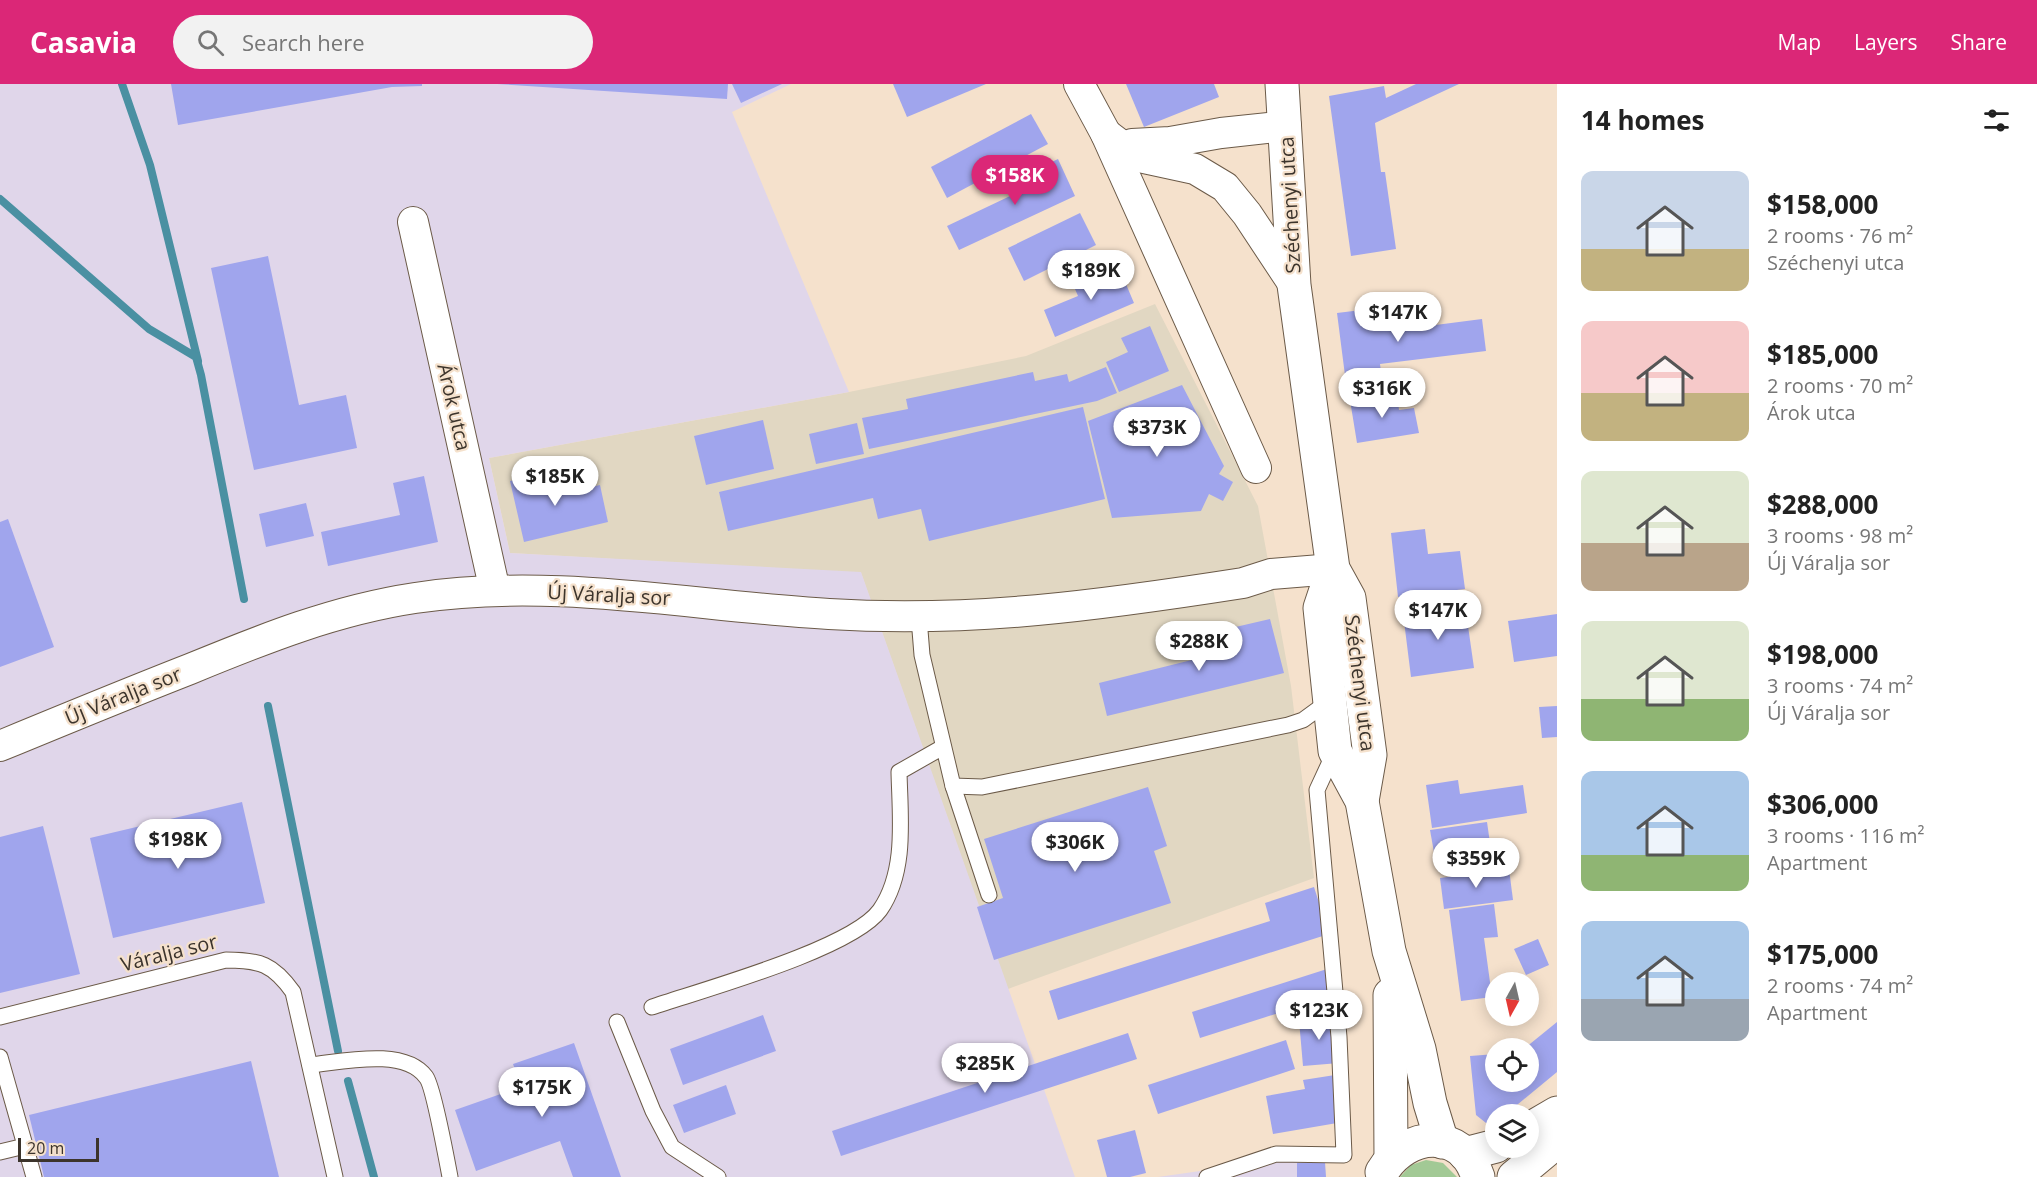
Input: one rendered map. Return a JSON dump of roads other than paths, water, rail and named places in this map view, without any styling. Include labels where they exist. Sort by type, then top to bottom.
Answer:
[{"type":"main road","name":"Széchenyi utca","points":[[1286,97],[1294,285],[1333,569],[1349,598],[1371,756],[1362,801]]},
{"type":"main road","name":"Széchenyi utca","points":[[1333,569],[1320,608],[1332,727],[1362,801],[1389,951]]},
{"type":"main road","points":[[1389,951],[1419,1049],[1430,1103],[1470,1155]]},
{"type":"main road","points":[[1386,1167],[1389,951]]},
{"type":"main road","points":[[1539,1124],[1557,1113]]},
{"type":"main road","points":[[1514,1177],[1549,1148],[1557,1137]]},
{"type":"main road","points":[[1386,1167],[1406,1146],[1423,1140],[1470,1155]]},
{"type":"street","name":"Széchenyi utca","points":[[1079,84],[1106,134],[1256,468]]},
{"type":"street","name":"Széchenyi utca","points":[[1106,134],[1134,145],[1286,97]]},
{"type":"street","name":"Széchenyi utca","points":[[1106,134],[1135,156],[1195,169],[1225,187],[1247,214],[1294,285]]},
{"type":"street","name":"Árok utca","points":[[413,222],[495,591]]},
{"type":"street","name":"Új Váralja sor","points":[[0,746],[284,630],[341,612],[416,597],[495,591],[652,596],[826,614],[919,618],[1052,611],[1243,583],[1273,584],[1333,569]]},
{"type":"lane","points":[[919,618],[922,655],[943,747],[953,786],[989,895]]},
{"type":"lane","points":[[953,786],[982,787],[1288,725],[1303,720],[1332,727]]},
{"type":"lane","points":[[1288,725],[1332,727]]},
{"type":"lane","points":[[1207,1177],[1276,1154],[1344,1155],[1339,1037],[1317,790],[1332,727]]},
{"type":"lane","points":[[652,1007],[827,946],[860,928],[880,910],[895,870],[901,846],[900,772],[943,747]]},
{"type":"lane","name":"Váralja sor","points":[[0,1017],[226,960],[246,960],[264,964],[280,973],[292,992],[335,1177]]},
{"type":"lane","points":[[617,1022],[653,1111],[672,1147],[718,1177]]},
{"type":"lane","points":[[0,1057],[34,1177]]},
{"type":"lane","points":[[310,1065],[377,1058],[412,1066],[428,1078],[450,1177]]},
{"type":"lane","points":[[0,1152],[25,1146]]},
{"type":"waterway","points":[[122,84],[150,165],[198,361]]},
{"type":"waterway","points":[[0,199],[149,329],[196,357],[244,599]]},
{"type":"waterway","points":[[268,706],[338,1051]]},
{"type":"waterway","points":[[348,1081],[374,1177]]}]
